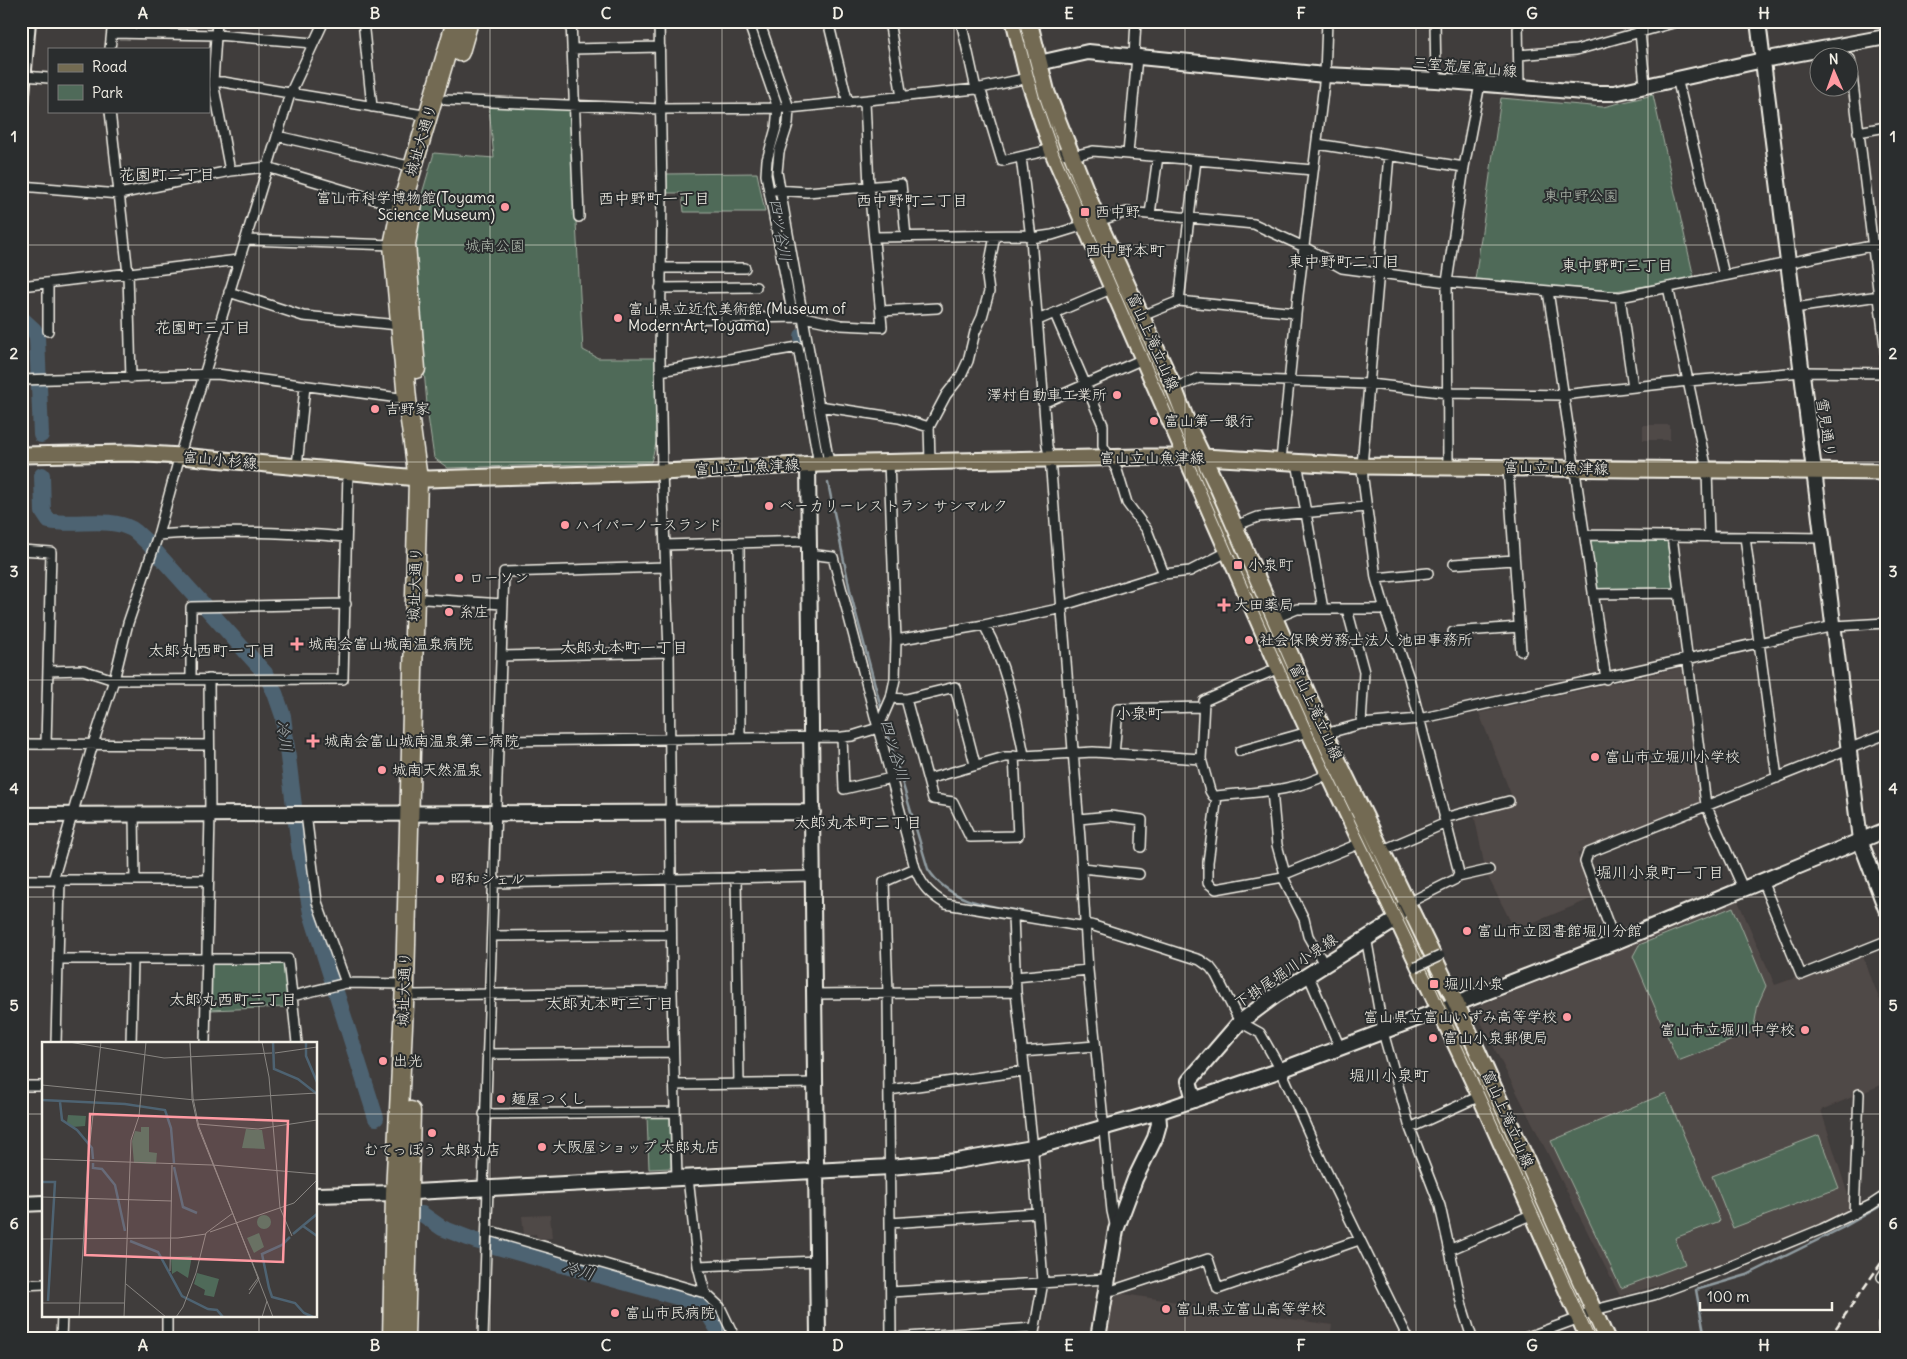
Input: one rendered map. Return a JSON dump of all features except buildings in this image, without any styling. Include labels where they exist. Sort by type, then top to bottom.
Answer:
[{"type":"highway","name":"城址大通り","points":[[392,1338],[402,1193],[423,479],[407,399],[393,245],[401,207],[456,21]]},
{"type":"highway","name":"城址大通り","points":[[414,814],[425,599],[423,479],[406,244],[410,213],[469,21]]},
{"type":"highway","name":"城址大通り","points":[[402,1193],[405,1338]]},
{"type":"main road","name":"富山上滝立山線","points":[[1014,21],[1028,78],[1053,153],[1142,316],[1174,388],[1190,430],[1204,457],[1325,734],[1380,851],[1456,1003],[1587,1313],[1588,1338]]},
{"type":"main road","name":"富山上滝立山線","points":[[1028,21],[1050,101],[1070,154],[1113,288],[1227,552],[1328,774],[1534,1214],[1587,1313],[1606,1338]]},
{"type":"main road","name":"富山小杉線","points":[[21,455],[130,453],[423,479]]},
{"type":"main road","name":"富山立山魚津線","points":[[423,479],[662,472],[818,464],[1108,457],[1204,457],[1362,466],[1886,472]]},
{"type":"street","points":[[21,106],[28,21]]},
{"type":"street","points":[[110,48],[113,21]]},
{"type":"street","points":[[218,21],[211,82],[230,171]]},
{"type":"street","points":[[56,1042],[59,959],[56,880],[72,814],[114,680],[128,623],[158,535],[238,260],[290,94],[324,21]]},
{"type":"street","points":[[363,21],[372,107]]},
{"type":"street","points":[[571,21],[579,218]]},
{"type":"street","points":[[659,21],[660,371],[669,652],[674,1085],[682,1178],[705,1294]]},
{"type":"street","points":[[748,21],[778,108],[776,128],[767,160],[769,188],[793,317]]},
{"type":"street","points":[[760,21],[789,108],[788,124],[777,161],[780,190],[819,406],[818,464],[809,548],[818,1338]]},
{"type":"street","points":[[828,21],[848,104]]},
{"type":"street","points":[[889,21],[902,97]]},
{"type":"street","points":[[961,21],[976,89]]},
{"type":"street","points":[[1128,153],[1136,21]]},
{"type":"street","points":[[1281,460],[1296,313],[1325,75],[1327,21]]},
{"type":"street","points":[[1435,21],[1436,80]]},
{"type":"street","points":[[1518,21],[1519,88]]},
{"type":"street","points":[[1638,21],[1645,85]]},
{"type":"street","points":[[1519,55],[1576,50],[1680,21]]},
{"type":"street","name":"雪見通り","points":[[1758,21],[1860,840],[1886,909]]},
{"type":"street","points":[[112,33],[217,35],[313,44]]},
{"type":"street","name":"三室荒屋富山線","points":[[1039,63],[1088,52],[1325,75],[1436,80],[1519,88],[1614,93],[1762,60],[1886,37]]},
{"type":"street","points":[[1848,43],[1848,48]]},
{"type":"street","points":[[572,49],[660,47]]},
{"type":"street","points":[[24,76],[48,78]]},
{"type":"street","points":[[446,100],[660,109],[789,108],[848,104],[976,89],[1028,78]]},
{"type":"street","points":[[1677,78],[1724,275]]},
{"type":"street","points":[[211,82],[429,116]]},
{"type":"street","points":[[1448,466],[1447,282],[1464,167],[1480,84]]},
{"type":"street","points":[[976,89],[981,91],[1002,161],[1045,151],[1070,154],[1093,151],[1313,170]]},
{"type":"street","points":[[1854,98],[1872,246],[1879,296],[1883,308],[1886,355]]},
{"type":"street","points":[[660,319],[803,317],[841,325],[882,327],[869,186],[864,102]]},
{"type":"street","points":[[110,112],[128,274],[131,378]]},
{"type":"street","points":[[1858,132],[1886,127]]},
{"type":"street","points":[[277,136],[414,167]]},
{"type":"street","points":[[1317,144],[1464,167]]},
{"type":"street","points":[[1389,155],[1362,466],[1376,578],[1409,678],[1459,873],[1458,877]]},
{"type":"street","points":[[1150,214],[1158,156]]},
{"type":"street","points":[[1021,157],[1031,238],[1043,403],[1050,458],[1079,819],[1088,970],[1112,1211],[1116,1230]]},
{"type":"street","points":[[1179,301],[1187,218],[1196,160]]},
{"type":"street","points":[[21,186],[119,194],[230,171],[267,167],[401,207]]},
{"type":"street","points":[[769,188],[807,192],[901,184],[906,238]]},
{"type":"street","points":[[874,237],[1027,235],[1031,238],[1052,235],[1127,212],[1254,224],[1304,247],[1342,268],[1447,282],[1620,297],[1886,243]]},
{"type":"street","points":[[930,461],[929,427],[946,395],[961,376],[968,361],[975,332],[982,317],[989,292],[987,277],[995,236]]},
{"type":"street","points":[[245,240],[393,245]]},
{"type":"street","points":[[21,286],[238,260]]},
{"type":"street","points":[[661,268],[745,268]]},
{"type":"street","points":[[48,284],[48,331]]},
{"type":"street","points":[[1668,287],[1707,470],[1709,537]]},
{"type":"street","points":[[660,288],[756,288]]},
{"type":"street","points":[[1038,320],[1113,288]]},
{"type":"street","points":[[1548,291],[1606,679]]},
{"type":"street","points":[[229,292],[302,316],[399,325]]},
{"type":"street","points":[[1794,308],[1879,296]]},
{"type":"street","points":[[1620,297],[1633,387]]},
{"type":"street","points":[[1142,316],[1179,301],[1296,313]]},
{"type":"street","points":[[881,310],[937,308]]},
{"type":"street","points":[[1055,314],[1104,425],[1103,446],[1117,470],[1127,503],[1147,530],[1164,574]]},
{"type":"street","points":[[660,371],[798,347],[818,464]]},
{"type":"street","points":[[1043,403],[1143,359]]},
{"type":"street","points":[[1174,388],[1199,378],[1370,384],[1448,392],[1563,394],[1688,380],[1802,372],[1886,372]]},
{"type":"street","points":[[21,380],[217,374],[407,399]]},
{"type":"street","points":[[297,467],[306,386]]},
{"type":"street","points":[[819,406],[899,418],[929,427]]},
{"type":"street","points":[[499,741],[842,737],[878,728],[891,698],[895,679],[896,640],[889,462]]},
{"type":"street","points":[[1297,462],[1323,608]]},
{"type":"street","points":[[1508,468],[1521,651]]},
{"type":"street","points":[[48,671],[83,670],[114,680],[343,679],[348,472]]},
{"type":"street","points":[[1234,526],[1258,517],[1366,507]]},
{"type":"street","points":[[158,535],[208,531],[267,531],[346,536]]},
{"type":"street","points":[[1585,535],[1823,538]]},
{"type":"street","points":[[1672,536],[1686,660],[1706,805],[1743,888]]},
{"type":"street","points":[[1745,537],[1777,778]]},
{"type":"street","points":[[665,545],[739,543],[809,548],[833,557],[915,868],[924,888],[932,896],[946,904],[1013,916],[1086,926],[1091,925],[1200,960],[1210,967],[1240,1022],[1260,1033],[1281,1070],[1359,1240],[1408,1338]]},
{"type":"street","points":[[739,543],[740,737]]},
{"type":"street","points":[[21,550],[51,552],[46,744]]},
{"type":"street","points":[[896,640],[984,625],[1058,609],[1061,606],[1164,574],[1190,571],[1227,552]]},
{"type":"street","points":[[1454,564],[1514,560]]},
{"type":"street","points":[[482,1338],[487,1230],[484,1114],[504,572],[665,567]]},
{"type":"street","points":[[1376,578],[1428,573]]},
{"type":"street","points":[[1593,594],[1678,593]]},
{"type":"street","points":[[425,599],[502,604]]},
{"type":"street","points":[[191,679],[191,607],[346,604]]},
{"type":"street","points":[[1274,619],[1297,609],[1385,610]]},
{"type":"street","points":[[1347,609],[1364,672],[1361,724]]},
{"type":"street","points":[[1325,734],[1361,724],[1419,719],[1606,679],[1834,626],[1886,623]]},
{"type":"street","points":[[984,625],[996,646],[1012,693],[1024,755]]},
{"type":"street","points":[[1453,632],[1519,627]]},
{"type":"street","points":[[502,656],[669,652]]},
{"type":"street","points":[[1279,668],[1204,701],[1202,707],[1201,760],[1210,791],[1216,796],[1272,791],[1296,787],[1328,774]]},
{"type":"street","points":[[205,1042],[210,814],[209,679]]},
{"type":"street","points":[[891,698],[906,699],[955,687],[975,764]]},
{"type":"street","points":[[906,699],[933,799],[953,802],[970,837],[1018,836],[1014,756]]},
{"type":"street","points":[[1114,754],[1118,709],[1202,707]]},
{"type":"street","points":[[1240,751],[1301,734]]},
{"type":"street","points":[[1615,942],[1585,862],[1588,853],[1886,734]]},
{"type":"street","points":[[842,737],[844,789],[891,778]]},
{"type":"street","points":[[21,744],[209,744]]},
{"type":"street","points":[[928,779],[975,764],[1024,755],[1114,754],[1201,760]]},
{"type":"street","points":[[1272,791],[1277,845],[1284,876],[1304,919],[1308,936],[1324,964]]},
{"type":"street","points":[[1216,796],[1208,862],[1208,883],[1216,888],[1284,876],[1361,843]]},
{"type":"street","points":[[1380,851],[1445,821],[1509,801]]},
{"type":"street","points":[[21,815],[812,812]]},
{"type":"street","points":[[134,814],[135,880]]},
{"type":"street","points":[[299,814],[317,902],[346,983]]},
{"type":"street","points":[[1079,819],[1110,816],[1142,820],[1141,847]]},
{"type":"street","points":[[318,1195],[402,1193],[890,1167],[957,1162],[1032,1148],[1158,1112],[1281,1070],[1615,942],[1886,830]]},
{"type":"street","points":[[915,868],[884,882],[888,993],[892,1338],[1034,1333],[1043,1282],[1016,992],[1013,916]]},
{"type":"street","points":[[1082,868],[1139,874]]},
{"type":"street","points":[[1406,904],[1458,877],[1489,870]]},
{"type":"street","points":[[494,883],[814,876]]},
{"type":"street","points":[[736,877],[739,1084]]},
{"type":"street","points":[[21,880],[208,880]]},
{"type":"street","points":[[1762,881],[1801,975],[1886,941]]},
{"type":"street","name":"下掛尾堀川小泉線","points":[[1194,1100],[1189,1081],[1240,1022],[1308,974],[1391,923],[1406,904]]},
{"type":"street","points":[[492,936],[671,934]]},
{"type":"street","points":[[1366,938],[1383,1032],[1410,1128],[1440,1206],[1449,1250],[1472,1338]]},
{"type":"street","points":[[1416,967],[1440,956]]},
{"type":"street","points":[[59,959],[288,959],[296,1042]]},
{"type":"street","points":[[131,1042],[133,959]]},
{"type":"street","points":[[1015,977],[1088,970]]},
{"type":"street","points":[[1308,974],[1340,1048]]},
{"type":"street","points":[[292,996],[346,983],[409,990],[489,994],[672,992]]},
{"type":"street","points":[[814,994],[1016,992]]},
{"type":"street","points":[[1022,1052],[1095,1046]]},
{"type":"street","points":[[487,1054],[673,1052]]},
{"type":"street","points":[[889,1090],[1024,1072]]},
{"type":"street","points":[[674,1085],[816,1083]]},
{"type":"street","points":[[21,1086],[42,1086]]},
{"type":"street","points":[[1854,1214],[1859,1094]]},
{"type":"street","points":[[1410,1128],[1480,1096]]},
{"type":"street","points":[[484,1114],[675,1112]]},
{"type":"street","points":[[1098,1338],[1116,1230],[1135,1179],[1155,1138],[1158,1112]]},
{"type":"street","points":[[1525,1338],[1587,1313],[1690,1283],[1854,1214],[1886,1195]]},
{"type":"street","points":[[21,1204],[42,1203]]},
{"type":"street","points":[[890,1223],[1037,1214]]},
{"type":"street","points":[[1449,1250],[1534,1214]]},
{"type":"street","points":[[487,1230],[705,1294],[720,1307],[735,1338]]},
{"type":"street","points":[[891,1292],[1043,1282],[1106,1285],[1114,1290],[1208,1260],[1218,1289],[1359,1240]]},
{"type":"street","points":[[698,1266],[818,1261]]},
{"type":"street","points":[[1886,1271],[1882,1277],[1886,1277]]},
{"type":"street","points":[[21,1285],[42,1284]]},
{"type":"street","points":[[61,1338],[62,1316]]},
{"type":"street","points":[[167,1316],[167,1338]]},
{"type":"street","points":[[1884,1338],[1883,1324],[1886,1325]]},
{"type":"shaded area","points":[[1643,425],[1670,425],[1670,440],[1643,440]]},
{"type":"shaded area","name":"富山市立堀川小学校","points":[[1683,668],[1699,804],[1577,853],[1593,898],[1515,930],[1486,873],[1474,814],[1514,802],[1479,713]]},
{"type":"shaded area","points":[[1738,901],[1775,985],[1862,954],[1886,1016],[1886,1083],[1821,1110],[1854,1214],[1713,1270],[1620,1296],[1476,1012],[1481,1005]]},
{"type":"shaded area","points":[[550,1215],[552,1238],[537,1239],[536,1234],[524,1235],[522,1216]]},
{"type":"shaded area","name":"富山県立富山高等学校","points":[[1110,1292],[1332,1325],[1330,1338],[1103,1338]]},
{"type":"green space","name":"東中野公園","points":[[1653,95],[1694,278],[1615,291],[1475,280],[1501,98],[1603,107]]},
{"type":"green space","name":"城南公園","points":[[489,107],[567,108],[570,112],[583,350],[598,358],[660,358],[661,425],[651,462],[448,468],[434,458],[428,416],[413,244],[416,214],[434,153],[494,158]]},
{"type":"green space","points":[[757,173],[765,212],[684,212],[682,193],[662,193],[663,174]]},
{"type":"green space","points":[[1592,540],[1667,540],[1674,587],[1671,591],[1600,591],[1596,588],[1590,542]]},
{"type":"green space","points":[[1733,907],[1766,986],[1758,1004],[1753,1032],[1678,1061],[1633,956],[1639,945]]},
{"type":"green space","points":[[213,963],[281,963],[285,966],[289,1007],[209,1010],[210,967]]},
{"type":"green space","points":[[1666,1093],[1720,1221],[1675,1238],[1685,1264],[1621,1288],[1551,1141]]},
{"type":"green space","points":[[670,1115],[671,1168],[649,1169],[647,1116]]},
{"type":"green space","points":[[1819,1135],[1839,1188],[1733,1228],[1712,1176]]},
{"type":"waterway","name":"四ツ谷川","points":[[753,21],[783,111],[782,129],[772,159],[772,176],[795,292]]},
{"type":"waterway","name":"冷川","points":[[21,318],[34,330],[37,337],[41,435]]},
{"type":"waterway","name":"四ツ谷川","points":[[802,336],[820,442]]},
{"type":"waterway","name":"冷川","points":[[42,475],[43,512],[49,521],[59,523],[113,523],[134,530],[265,673],[275,693],[283,716],[299,847],[311,913],[376,1118]]},
{"type":"waterway","name":"四ツ谷川","points":[[828,483],[851,595],[882,711]]},
{"type":"waterway","name":"四ツ谷川","points":[[884,721],[928,869],[951,892],[966,899],[981,904],[1046,916]]},
{"type":"waterway","points":[[1705,1338],[1696,1290],[1747,1275],[1842,1228],[1886,1203]]},
{"type":"waterway","name":"冷川","points":[[422,1214],[442,1228],[476,1241],[695,1302],[709,1315],[723,1338]]},
{"type":"tram line","points":[[1019,21],[1039,96],[1059,153],[1238,565],[1322,753],[1434,984],[1595,1338]]},
{"type":"railway","points":[[1829,1338],[1886,1256]]},
{"type":"place","name":"富山市科学博物館(Toyama Science Museum)","points":[[505,207]]},
{"type":"place","name":"西中野","points":[[1085,212]]},
{"type":"place","name":"富山県立近代美術館 (Museum of Modern Art, Toyama)","points":[[618,318]]},
{"type":"place","name":"澤村自動車工業所","points":[[1117,395]]},
{"type":"place","name":"吉野家","points":[[375,409]]},
{"type":"place","name":"富山第一銀行","points":[[1154,421]]},
{"type":"place","name":"ベーカリーレストラン サンマルク","points":[[769,506]]},
{"type":"place","name":"ハイパーノースランド","points":[[565,525]]},
{"type":"place","name":"小泉町","points":[[1238,565]]},
{"type":"place","name":"ローソン","points":[[459,578]]},
{"type":"place","name":"大田薬局","points":[[1224,605]]},
{"type":"place","name":"糸庄","points":[[449,612]]},
{"type":"place","name":"社会保険労務士法人 池田事務所","points":[[1249,640]]},
{"type":"place","name":"城南会富山城南温泉病院","points":[[297,644]]},
{"type":"place","name":"城南会富山城南温泉第二病院","points":[[313,741]]},
{"type":"place","name":"富山市立堀川小学校","points":[[1595,757]]},
{"type":"place","name":"城南天然温泉","points":[[382,770]]},
{"type":"place","name":"昭和シェル","points":[[440,879]]},
{"type":"place","name":"富山市立図書館堀川分館","points":[[1467,931]]},
{"type":"place","name":"堀川小泉","points":[[1434,984]]},
{"type":"place","name":"富山県立富山いずみ高等学校","points":[[1567,1017]]},
{"type":"place","name":"富山市立堀川中学校","points":[[1805,1030]]},
{"type":"place","name":"富山小泉郵便局","points":[[1433,1038]]},
{"type":"place","name":"出光","points":[[383,1061]]},
{"type":"place","name":"麺屋つくし","points":[[501,1099]]},
{"type":"place","name":"むてっぽう 太郎丸店","points":[[432,1133]]},
{"type":"place","name":"大阪屋ショップ 太郎丸店","points":[[542,1147]]},
{"type":"place","name":"富山県立富山高等学校","points":[[1166,1309]]},
{"type":"place","name":"富山市民病院","points":[[615,1313]]},
{"type":"district","name":"花園町二丁目","points":[[167,174]]},
{"type":"district","name":"西中野町一丁目","points":[[654,198]]},
{"type":"district","name":"西中野町二丁目","points":[[912,200]]},
{"type":"district","name":"西中野本町","points":[[1125,250]]},
{"type":"district","name":"東中野町二丁目","points":[[1344,261]]},
{"type":"district","name":"東中野町三丁目","points":[[1617,265]]},
{"type":"district","name":"花園町三丁目","points":[[203,327]]},
{"type":"district","name":"太郎丸本町一丁目","points":[[624,647]]},
{"type":"district","name":"太郎丸西町一丁目","points":[[212,650]]},
{"type":"district","name":"小泉町","points":[[1139,713]]},
{"type":"district","name":"太郎丸本町二丁目","points":[[858,822]]},
{"type":"district","name":"堀川小泉町一丁目","points":[[1660,872]]},
{"type":"district","name":"太郎丸西町二丁目","points":[[233,999]]},
{"type":"district","name":"太郎丸本町三丁目","points":[[610,1003]]},
{"type":"district","name":"堀川小泉町","points":[[1389,1075]]}]
